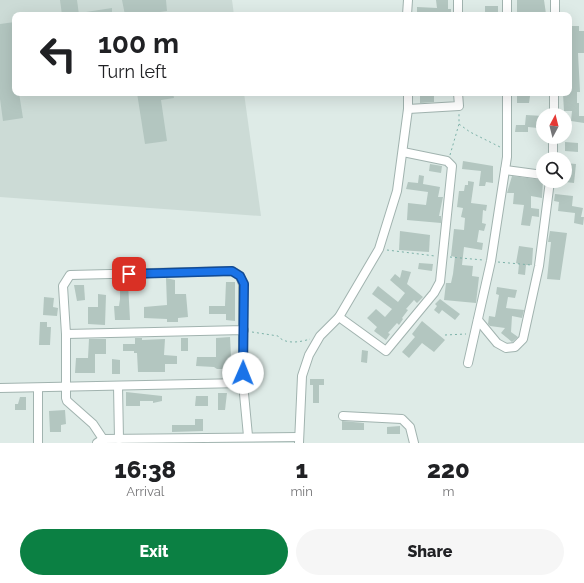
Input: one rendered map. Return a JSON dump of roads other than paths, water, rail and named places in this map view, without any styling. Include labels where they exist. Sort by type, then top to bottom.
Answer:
[{"type":"street","points":[[408,0],[408,12]]},
{"type":"street","points":[[458,0],[458,12]]},
{"type":"street","points":[[507,0],[507,12]]},
{"type":"street","points":[[554,12],[555,0]]},
{"type":"street","points":[[248,436],[243,383],[244,284],[240,276],[232,271],[70,275],[63,286],[66,334],[64,387],[67,402],[93,424],[100,441],[119,438],[174,440],[248,436],[299,440],[302,376],[309,355],[320,336],[340,317],[379,249],[397,191],[408,109],[408,96]]},
{"type":"street","points":[[408,109],[458,106],[458,96]]},
{"type":"street","points":[[468,363],[491,261],[506,150],[507,96]]},
{"type":"street","points":[[554,96],[554,108]]},
{"type":"street","points":[[340,317],[386,351],[434,293],[440,282],[453,171],[452,166],[447,161],[403,152]]},
{"type":"street","points":[[504,170],[536,174]]},
{"type":"street","points":[[478,320],[497,343],[506,348],[515,347],[523,339],[539,266],[549,188]]},
{"type":"street","points":[[66,334],[244,330]]},
{"type":"street","points":[[0,388],[243,383]]},
{"type":"street","points":[[118,386],[119,438]]},
{"type":"street","points":[[38,388],[38,443]]},
{"type":"street","points":[[343,416],[402,419],[410,427],[414,443]]}]
